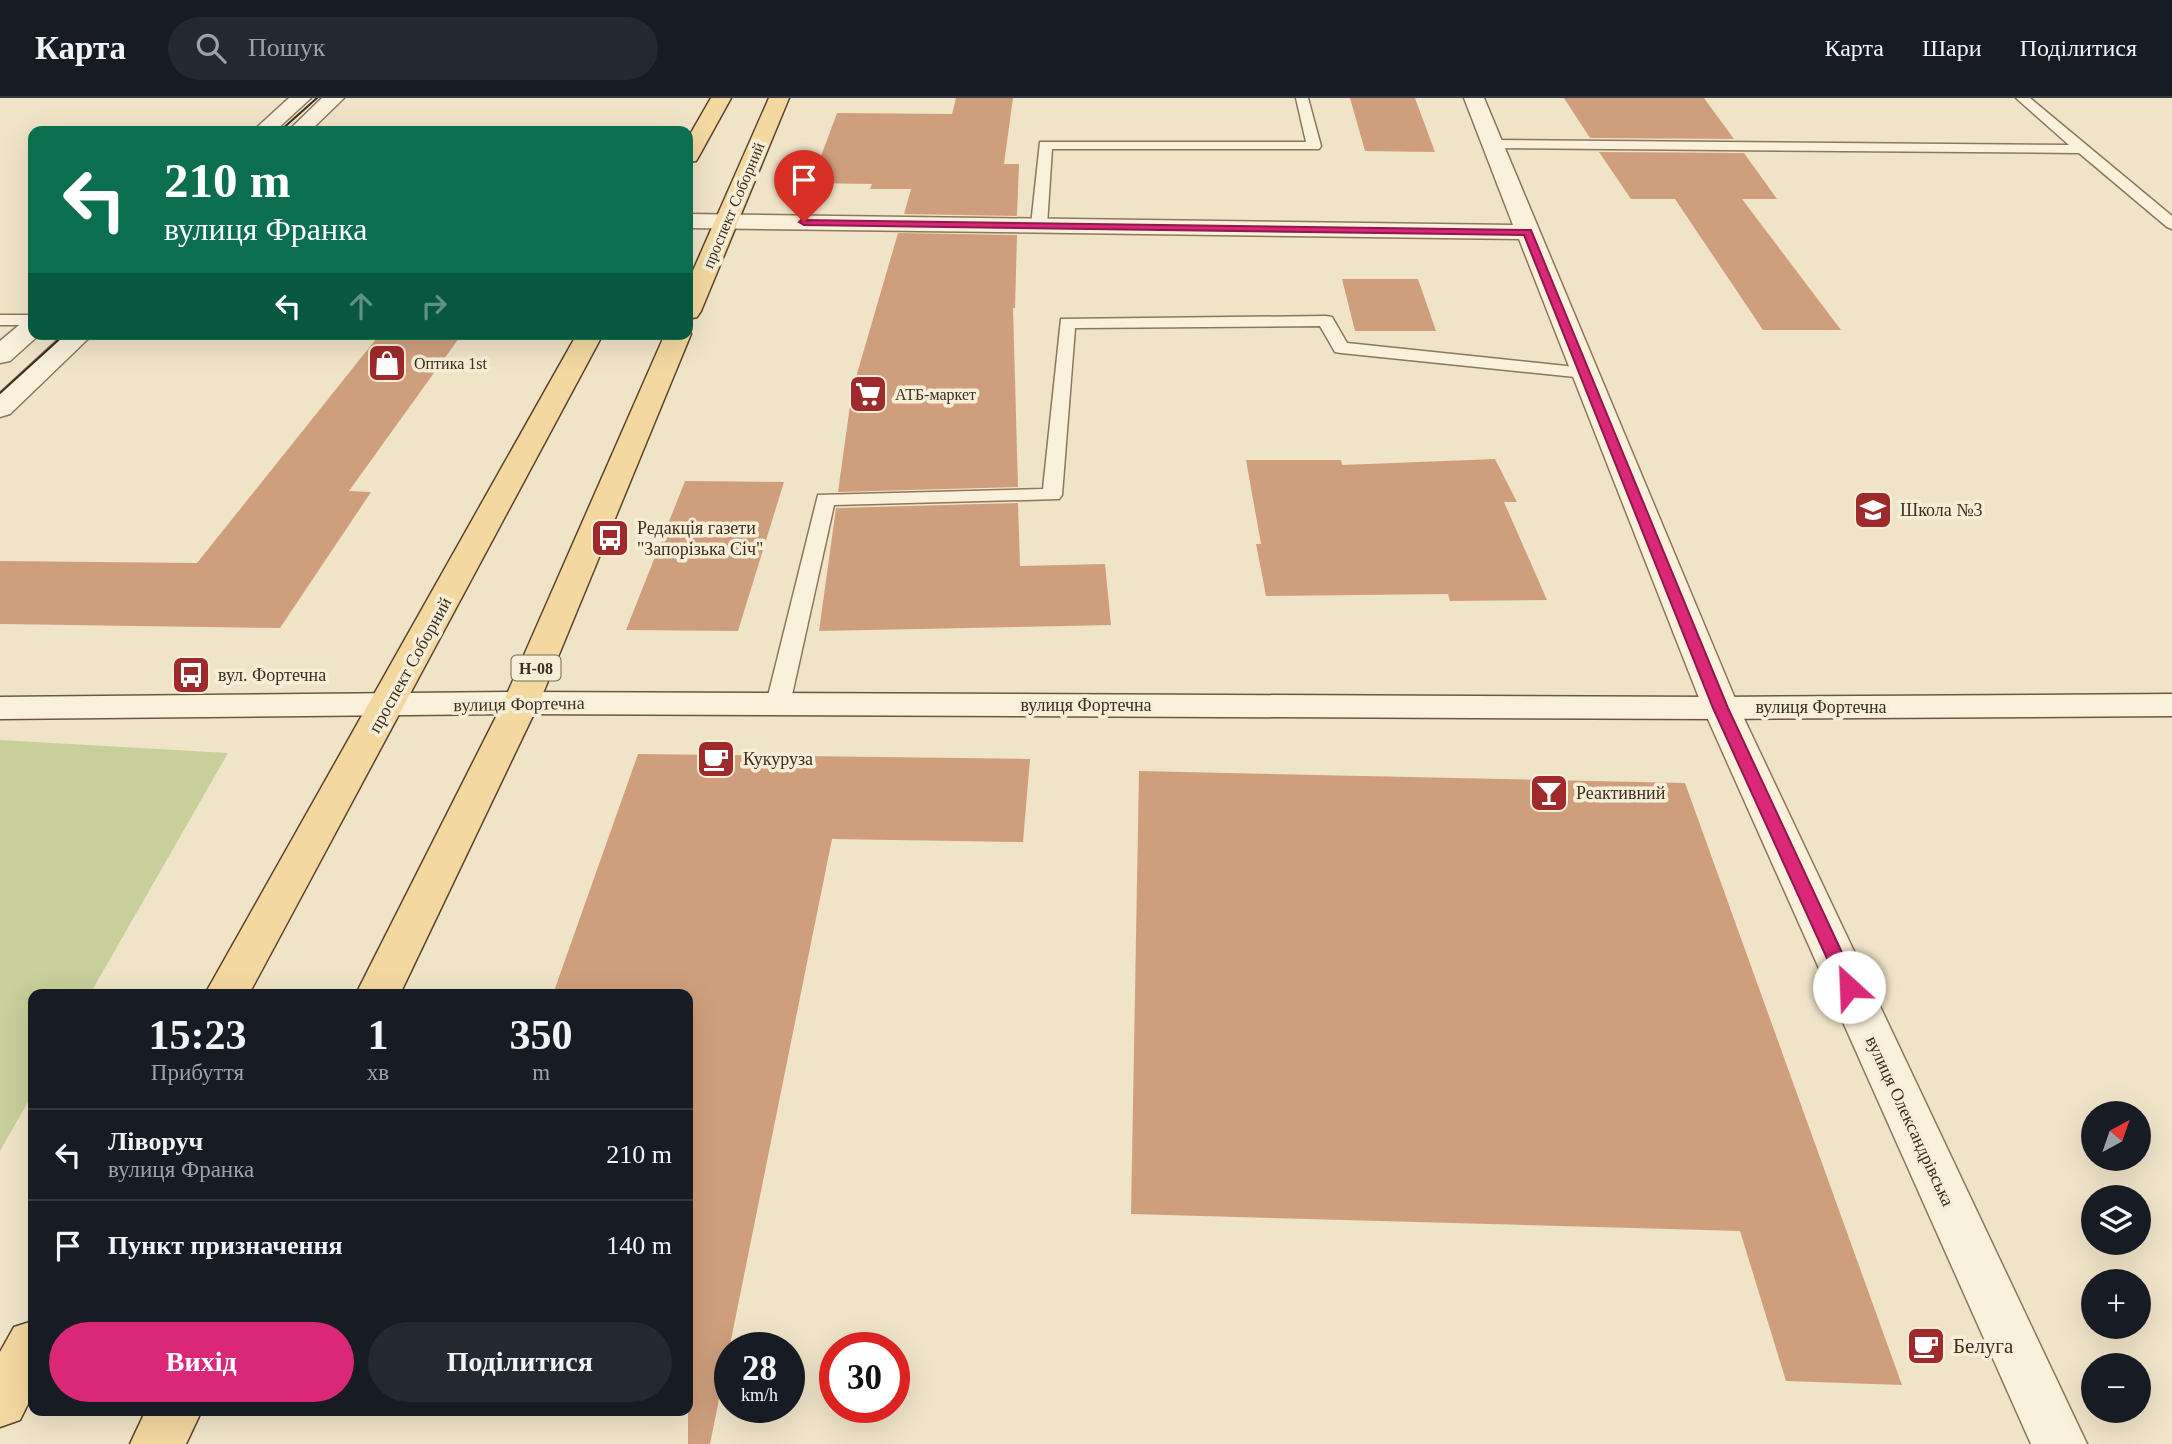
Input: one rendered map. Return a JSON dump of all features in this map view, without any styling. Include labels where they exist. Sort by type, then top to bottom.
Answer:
[{"type":"main road","points":[[693,147],[720,98]]},
{"type":"main road","name":"проспект Соборний","points":[[693,299],[779,98]]},
{"type":"main road","name":"проспект Соборний","points":[[231,989],[587,340]]},
{"type":"main road","name":"Н-08","points":[[380,989],[521,703],[675,340]]},
{"type":"main road","points":[[0,1403],[28,1352]]},
{"type":"main road","points":[[158,1444],[171,1416]]},
{"type":"street","points":[[268,126],[301,98]]},
{"type":"street","points":[[303,126],[334,98]]},
{"type":"street","name":"вулиця Олександрівська","points":[[1474,98],[1721,708],[2059,1444]]},
{"type":"street","points":[[693,221],[1528,232]]},
{"type":"street","points":[[0,355],[28,331]]},
{"type":"street","points":[[0,408],[74,340]]},
{"type":"street","name":"вулиця Фортечна","points":[[0,708],[521,703],[1721,708],[2172,705]]},
{"type":"lane","points":[[1039,225],[1045,145],[1314,146],[1302,98]]},
{"type":"lane","points":[[2022,98],[2172,224]]},
{"type":"lane","points":[[1493,144],[2082,149]]},
{"type":"lane","points":[[0,320],[28,320]]},
{"type":"lane","points":[[778,704],[825,499],[1052,495],[1067,323],[1326,321],[1341,348],[1585,373]]},
{"type":"green space","points":[[0,740],[228,753],[93,989],[28,989],[28,1102],[0,1151]]},
{"type":"building","points":[[956,98],[1013,98],[1004,164],[1019,164],[1017,216],[904,214],[911,189],[870,189],[872,184],[811,183],[837,113],[952,114]]},
{"type":"building","points":[[1350,98],[1415,98],[1435,152],[1365,151]]},
{"type":"building","points":[[1564,98],[1704,98],[1734,139],[1590,138]]},
{"type":"building","points":[[1599,152],[1744,153],[1777,199],[1742,199],[1841,330],[1763,330],[1675,199],[1631,199]]},
{"type":"building","points":[[898,233],[1017,235],[1013,308],[1018,487],[838,492],[852,391]]},
{"type":"building","points":[[1342,279],[1418,279],[1436,331],[1355,331]]},
{"type":"building","points":[[375,340],[458,340],[349,491],[371,492],[280,628],[0,624],[0,561],[197,563]]},
{"type":"building","points":[[1495,459],[1517,502],[1504,502],[1547,600],[1450,601],[1448,594],[1266,596],[1256,544],[1261,544],[1246,460],[1341,460],[1342,465]]},
{"type":"building","points":[[685,481],[784,482],[738,631],[626,630]]},
{"type":"building","points":[[1018,503],[1020,566],[1105,564],[1111,625],[819,631],[836,508]]},
{"type":"building","points":[[638,754],[1030,759],[1023,842],[832,839],[733,1332],[714,1332],[714,1423],[710,1444],[688,1444],[688,1416],[693,1416],[693,989],[555,989]]},
{"type":"building","points":[[1139,771],[1685,783],[1902,1385],[1786,1381],[1740,1231],[1131,1214]]},
{"type":"tram line","points":[[286,126],[317,98]]},
{"type":"tram line","points":[[0,393],[58,340]]},
{"type":"place","name":"Оптика 1st","points":[[387,363]]},
{"type":"place","name":"АТБ-маркет","points":[[868,394]]},
{"type":"place","name":"Школа №3","points":[[1873,510]]},
{"type":"place","name":"Редакція газети \"Запорізька Січ\"","points":[[610,538]]},
{"type":"place","name":"вул. Фортечна","points":[[191,675]]},
{"type":"place","name":"Кукуруза","points":[[716,759]]},
{"type":"place","name":"Реактивний","points":[[1549,793]]},
{"type":"place","name":"Белуга","points":[[1926,1346]]},
{"type":"route","points":[[804,222],[1528,232],[1721,708],[1849,987]]}]
